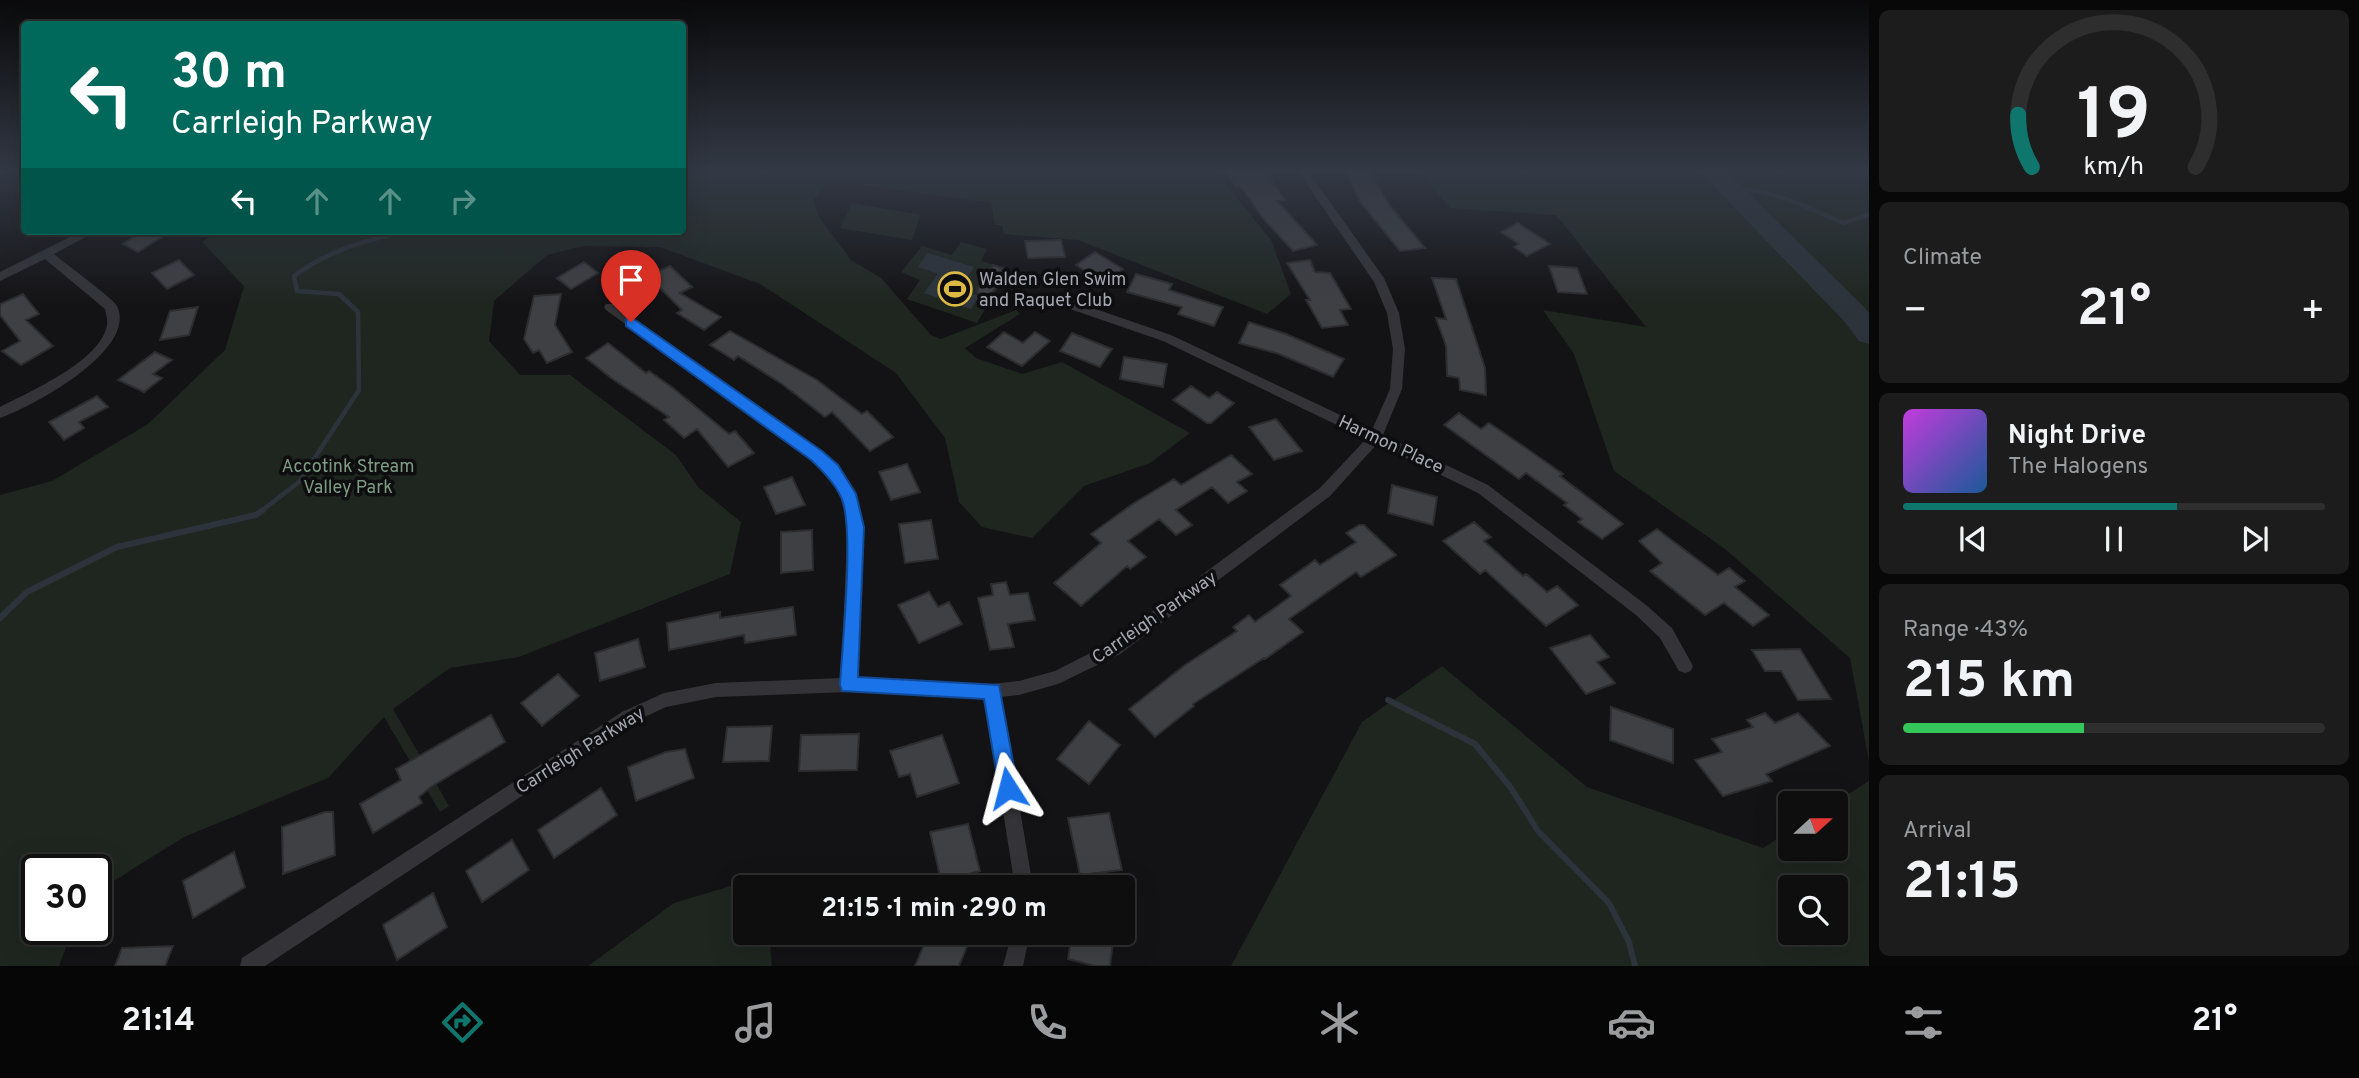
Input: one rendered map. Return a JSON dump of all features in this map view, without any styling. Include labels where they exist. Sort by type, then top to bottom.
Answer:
[{"type":"street","name":"Carrleigh Parkway","points":[[249,965],[628,717],[646,708],[682,695],[716,690],[849,685],[992,691],[1019,688],[1058,677],[1114,649],[1325,492],[1376,437],[1389,409],[1399,369],[1394,313],[1368,262],[1335,216]]},
{"type":"street","points":[[0,277],[82,235]]},
{"type":"street","points":[[0,412],[74,370],[99,351],[114,329],[111,307],[46,254]]},
{"type":"street","name":"Harmon Place","points":[[1048,297],[1167,338],[1464,479],[1497,499],[1641,610],[1666,633],[1685,666]]},
{"type":"street","points":[[610,307],[817,455],[843,484],[850,498],[856,527],[849,685]]},
{"type":"street","points":[[992,691],[1022,875]]},
{"type":"street","points":[[1013,966],[1018,945]]},
{"type":"green space","name":"Accotink Stream Valley Park","points":[[686,216],[819,216],[851,260],[881,278],[931,335],[941,339],[1016,310],[1020,314],[965,348],[976,358],[1022,374],[1062,362],[1190,433],[1150,463],[1084,486],[1032,538],[982,527],[959,502],[945,438],[896,373],[760,284],[660,247],[582,246],[547,255],[494,301],[489,341],[520,375],[570,375],[676,455],[698,487],[741,522],[730,574],[519,657],[450,668],[393,709],[449,806],[440,812],[384,717],[328,778],[184,837],[112,882],[112,854],[21,854],[21,945],[67,945],[59,966],[0,966],[0,495],[52,481],[148,424],[225,350],[244,286],[202,242],[212,235],[686,235]]},
{"type":"green space","points":[[846,216],[921,216],[912,240],[840,228]]},
{"type":"green space","name":"Accotink Stream Valley Park","points":[[993,216],[1252,216],[1271,240],[1291,294],[1267,314],[1078,240],[1004,234],[1002,225],[995,225]]},
{"type":"green space","points":[[1557,216],[1869,216],[1869,761],[1850,658],[1725,549],[1614,471],[1574,354],[1543,310],[1646,327]]},
{"type":"green space","name":"Walden Glen Swim and Raquet Club","points":[[961,242],[987,249],[981,261],[1009,269],[977,323],[907,299],[920,280],[901,272],[922,246],[952,255]]},
{"type":"green space","points":[[1442,666],[1587,787],[1763,848],[1778,839],[1778,861],[1848,861],[1848,794],[1869,781],[1869,966],[1231,966],[1362,722]]},
{"type":"green space","points":[[733,885],[733,945],[770,945],[772,966],[588,966],[674,903]]},
{"type":"shaded area","points":[[928,253],[974,267],[960,289],[979,296],[971,309],[924,293],[938,274],[918,267]]},
{"type":"building","points":[[1291,216],[1317,245],[1293,251],[1262,217]]},
{"type":"building","points":[[1372,216],[1399,216],[1425,248],[1400,251]]},
{"type":"building","points":[[1518,223],[1550,244],[1527,256],[1514,247],[1519,244],[1501,232]]},
{"type":"building","points":[[137,235],[165,235],[138,252],[123,244]]},
{"type":"building","points":[[1061,240],[1065,257],[1028,258],[1025,241]]},
{"type":"building","points":[[1095,252],[1123,269],[1104,283],[1076,265]]},
{"type":"building","points":[[618,253],[648,258],[638,274],[608,270]]},
{"type":"building","points":[[179,260],[194,275],[167,289],[152,273]]},
{"type":"building","points":[[1310,260],[1315,272],[1330,273],[1351,309],[1340,310],[1348,325],[1322,328],[1306,300],[1310,300],[1287,263]]},
{"type":"building","points":[[584,262],[598,273],[571,289],[557,278]]},
{"type":"building","points":[[993,265],[1007,270],[990,296],[976,292]]},
{"type":"building","points":[[670,266],[692,287],[680,293],[721,317],[704,330],[677,313],[682,310],[648,276]]},
{"type":"building","points":[[1549,266],[1577,268],[1587,294],[1558,292]]},
{"type":"building","points":[[1136,274],[1172,284],[1169,290],[1223,307],[1214,326],[1178,314],[1182,307],[1127,292]]},
{"type":"building","points":[[1432,278],[1456,279],[1485,368],[1486,395],[1460,390],[1459,378],[1447,376],[1446,346],[1436,318],[1446,319]]},
{"type":"building","points":[[23,294],[39,314],[26,320],[53,346],[21,365],[2,351],[20,341],[0,315],[0,304]]},
{"type":"building","points":[[561,294],[555,325],[572,352],[547,363],[539,350],[533,353],[524,339],[534,296]]},
{"type":"building","points":[[198,307],[189,335],[160,340],[170,311]]},
{"type":"building","points":[[1249,322],[1286,334],[1344,359],[1333,377],[1279,354],[1239,343]]},
{"type":"building","points":[[730,331],[817,380],[862,414],[867,411],[893,437],[870,451],[832,412],[825,417],[782,384],[738,356],[734,360],[710,345]]},
{"type":"building","points":[[1004,332],[1023,343],[1035,332],[1050,341],[1022,366],[987,347]]},
{"type":"building","points":[[1072,333],[1112,349],[1100,367],[1060,351]]},
{"type":"building","points":[[608,343],[646,373],[649,371],[673,388],[729,434],[735,431],[754,453],[728,467],[697,429],[684,438],[664,420],[669,417],[586,358]]},
{"type":"building","points":[[155,352],[172,360],[153,374],[162,378],[144,392],[118,380]]},
{"type":"building","points":[[1124,357],[1167,364],[1163,387],[1120,379]]},
{"type":"building","points":[[1191,386],[1209,398],[1217,392],[1234,403],[1211,423],[1207,423],[1173,400]]},
{"type":"building","points":[[97,396],[108,407],[79,422],[84,428],[64,440],[49,422]]},
{"type":"building","points":[[1459,413],[1481,429],[1489,423],[1526,448],[1563,474],[1560,476],[1623,524],[1602,539],[1578,522],[1582,519],[1564,505],[1567,503],[1526,473],[1519,479],[1444,425]]},
{"type":"building","points":[[1276,419],[1302,451],[1274,460],[1249,427]]},
{"type":"building","points":[[1231,455],[1252,474],[1237,482],[1247,491],[1228,503],[1212,487],[1176,510],[1192,525],[1176,535],[1159,519],[1128,541],[1146,557],[1130,569],[1127,566],[1081,606],[1054,583],[1101,543],[1091,534],[1174,479],[1181,485]]},
{"type":"building","points":[[907,464],[920,492],[891,500],[879,472]]},
{"type":"building","points":[[792,477],[805,505],[776,514],[764,487]]},
{"type":"building","points":[[1392,485],[1437,497],[1433,525],[1388,513]]},
{"type":"building","points":[[931,520],[938,559],[905,563],[899,524]]},
{"type":"building","points":[[1474,522],[1491,537],[1484,541],[1523,576],[1526,574],[1547,592],[1557,586],[1578,605],[1546,626],[1485,570],[1480,574],[1443,541]]},
{"type":"building","points":[[1364,525],[1396,555],[1361,577],[1356,572],[1289,619],[1303,632],[1193,704],[1194,706],[1155,737],[1129,709],[1185,665],[1237,631],[1233,627],[1249,615],[1255,622],[1291,596],[1280,585],[1315,560],[1320,565],[1356,542],[1346,533]]},
{"type":"building","points":[[1657,529],[1718,575],[1729,568],[1745,581],[1735,587],[1769,615],[1753,626],[1724,603],[1705,615],[1650,571],[1662,563],[1639,541]]},
{"type":"building","points":[[812,530],[813,570],[781,573],[781,532]]},
{"type":"building","points":[[1006,582],[1010,595],[1028,593],[1035,620],[1008,624],[1014,647],[990,650],[978,598],[993,595],[991,584]]},
{"type":"building","points":[[929,592],[938,607],[949,602],[962,624],[919,643],[898,605]]},
{"type":"building","points":[[793,607],[796,635],[745,643],[744,635],[669,650],[667,623],[720,612],[720,618]]},
{"type":"building","points":[[1590,635],[1609,657],[1597,662],[1615,683],[1586,694],[1550,648]]},
{"type":"building","points":[[638,639],[645,667],[600,681],[595,653]]},
{"type":"building","points":[[1800,649],[1831,699],[1798,700],[1781,671],[1765,671],[1752,650]]},
{"type":"building","points":[[558,674],[579,696],[542,726],[521,703]]},
{"type":"building","points":[[1611,707],[1673,729],[1673,763],[1610,740]]},
{"type":"building","points":[[1765,713],[1775,723],[1798,713],[1830,746],[1766,774],[1772,781],[1723,796],[1695,760],[1722,752],[1712,739],[1753,727],[1747,720]]},
{"type":"building","points":[[491,715],[505,742],[431,787],[419,797],[422,803],[373,833],[360,804],[401,780],[396,769]]},
{"type":"building","points":[[1089,721],[1120,745],[1089,784],[1057,759]]},
{"type":"building","points":[[772,726],[769,761],[723,762],[727,727]]},
{"type":"building","points":[[859,734],[857,770],[799,771],[801,735]]},
{"type":"building","points":[[942,735],[959,783],[917,797],[910,774],[899,777],[890,751]]},
{"type":"building","points":[[685,749],[694,778],[636,801],[628,767],[666,752]]},
{"type":"building","points":[[601,788],[617,815],[554,858],[538,830]]},
{"type":"building","points":[[325,812],[333,812],[335,855],[283,874],[282,827]]},
{"type":"building","points":[[1109,813],[1122,870],[1080,875],[1068,818]]},
{"type":"building","points":[[968,824],[980,871],[964,875],[940,875],[930,832]]},
{"type":"building","points":[[512,840],[529,870],[482,902],[466,871]]},
{"type":"building","points":[[234,852],[245,887],[193,918],[183,881]]},
{"type":"building","points":[[433,893],[447,927],[397,960],[383,925]]},
{"type":"building","points":[[924,945],[968,945],[959,966],[915,966]]},
{"type":"building","points":[[1070,945],[1113,945],[1110,966],[1095,966],[1068,959]]},
{"type":"building","points":[[173,946],[165,966],[115,966],[122,948]]},
{"type":"waterway","points":[[1757,216],[1854,314],[1869,334]]},
{"type":"waterway","points":[[1827,216],[1843,223],[1865,216]]},
{"type":"waterway","points":[[260,512],[299,482],[359,390],[358,312],[339,294],[297,291],[294,276],[336,252],[394,235]]},
{"type":"waterway","points":[[0,618],[27,592],[117,547],[256,515],[263,510]]},
{"type":"waterway","points":[[1388,700],[1475,744],[1511,788],[1538,831],[1609,903],[1629,942],[1635,966]]},
{"type":"place","name":"Walden Glen Swim and Raquet Club","points":[[955,289]]},
{"type":"route","points":[[631,322],[817,455],[832,469],[850,498],[856,527],[849,685],[992,691],[1008,788]]}]
